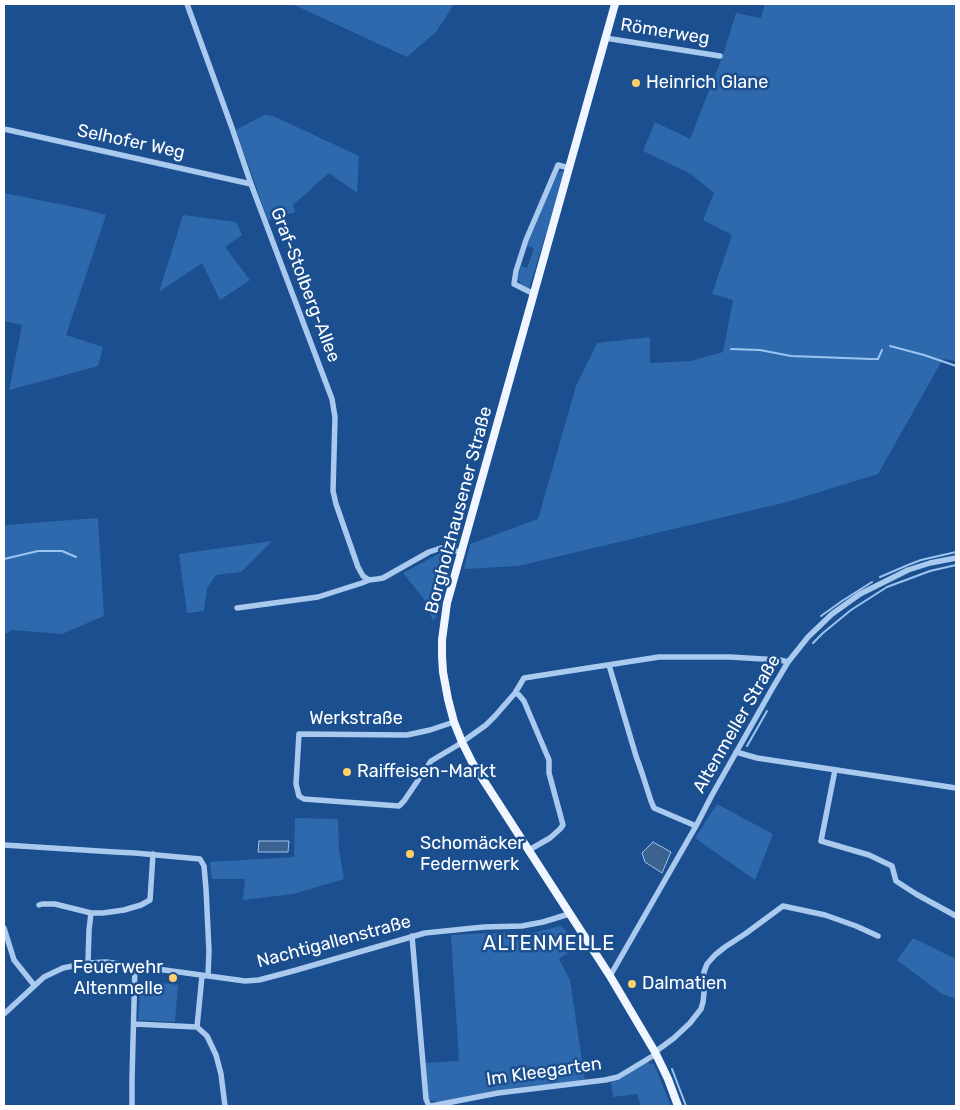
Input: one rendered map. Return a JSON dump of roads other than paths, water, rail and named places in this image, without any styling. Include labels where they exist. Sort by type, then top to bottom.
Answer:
[{"type":"main road","name":"Borgholzhausener Straße","points":[[615,4],[447,603],[442,640],[443,672],[454,722],[473,764],[610,976],[655,1053],[668,1079],[678,1106]]},
{"type":"street","name":"Graf-Stolberg-Allee","points":[[187,4],[251,184],[332,399],[335,417],[333,491],[358,567],[363,576],[369,580]]},
{"type":"street","name":"Römerweg","points":[[605,38],[720,56]]},
{"type":"street","name":"Selhofer Weg","points":[[4,129],[251,184]]},
{"type":"street","points":[[534,294],[514,284],[516,272],[526,240],[558,165],[569,168]]},
{"type":"street","points":[[237,608],[318,596],[369,580],[383,578],[430,552],[441,548],[461,552]]},
{"type":"street","name":"Altenmeller Straße","points":[[610,976],[788,662],[812,633],[832,614],[860,594],[908,570],[956,558]]},
{"type":"street","points":[[462,742],[496,716],[515,693],[524,678],[666,656],[730,657],[788,662]]},
{"type":"street","points":[[609,665],[634,750],[654,808],[696,826]]},
{"type":"street","points":[[515,693],[519,694],[524,701],[549,760],[549,773],[563,825],[550,838],[529,850]]},
{"type":"street","name":"Werkstraße","points":[[454,722],[407,735],[299,734],[296,784],[299,796],[304,799],[399,806],[431,761],[462,742]]},
{"type":"street","points":[[736,752],[749,757],[956,788]]},
{"type":"street","points":[[835,770],[821,842],[869,855],[892,866],[896,881],[956,916]]},
{"type":"street","points":[[4,845],[153,854],[200,859],[204,866],[208,931],[205,976],[197,1027]]},
{"type":"street","points":[[39,905],[55,904],[91,913],[103,913],[142,905],[150,900],[153,854]]},
{"type":"street","name":"Im Kleegarten","points":[[412,936],[426,1099],[430,1106],[498,1093],[618,1077],[655,1053],[690,1023],[701,1009],[704,993],[704,972],[707,964],[715,954],[746,934],[783,906],[825,915],[878,936]]},
{"type":"street","points":[[88,962],[91,913]]},
{"type":"street","name":"Nachtigallenstraße","points":[[4,1014],[44,977],[63,968],[88,962],[106,962],[245,981],[271,978],[425,933],[522,926],[570,914]]},
{"type":"street","points":[[4,928],[14,960],[34,985]]},
{"type":"street","points":[[132,1106],[135,966]]},
{"type":"street","points":[[134,1024],[197,1027],[207,1036],[216,1055],[226,1106]]},
{"type":"waterway","points":[[890,346],[956,366]]},
{"type":"waterway","points":[[731,349],[760,350],[791,356],[871,359],[878,359],[882,350]]},
{"type":"waterway","points":[[4,559],[38,551],[62,551],[76,557]]},
{"type":"waterway","points":[[880,577],[921,560],[956,552]]},
{"type":"waterway","points":[[813,643],[851,610],[887,587],[930,571],[956,565]]},
{"type":"waterway","points":[[821,616],[872,582]]},
{"type":"waterway","points":[[747,746],[767,711]]},
{"type":"waterway","points":[[672,1069],[686,1106]]},
{"type":"place","name":"Heinrich Glane","points":[[636,83]]},
{"type":"place","name":"Raiffeisen-Markt","points":[[347,772]]},
{"type":"place","name":"Schomäcker Federnwerk","points":[[410,854]]},
{"type":"place","name":"Feuerwehr Altenmelle","points":[[173,978]]},
{"type":"place","name":"Dalmatien","points":[[632,984]]},
{"type":"district","name":"ALTENMELLE","points":[[549,944]]}]
